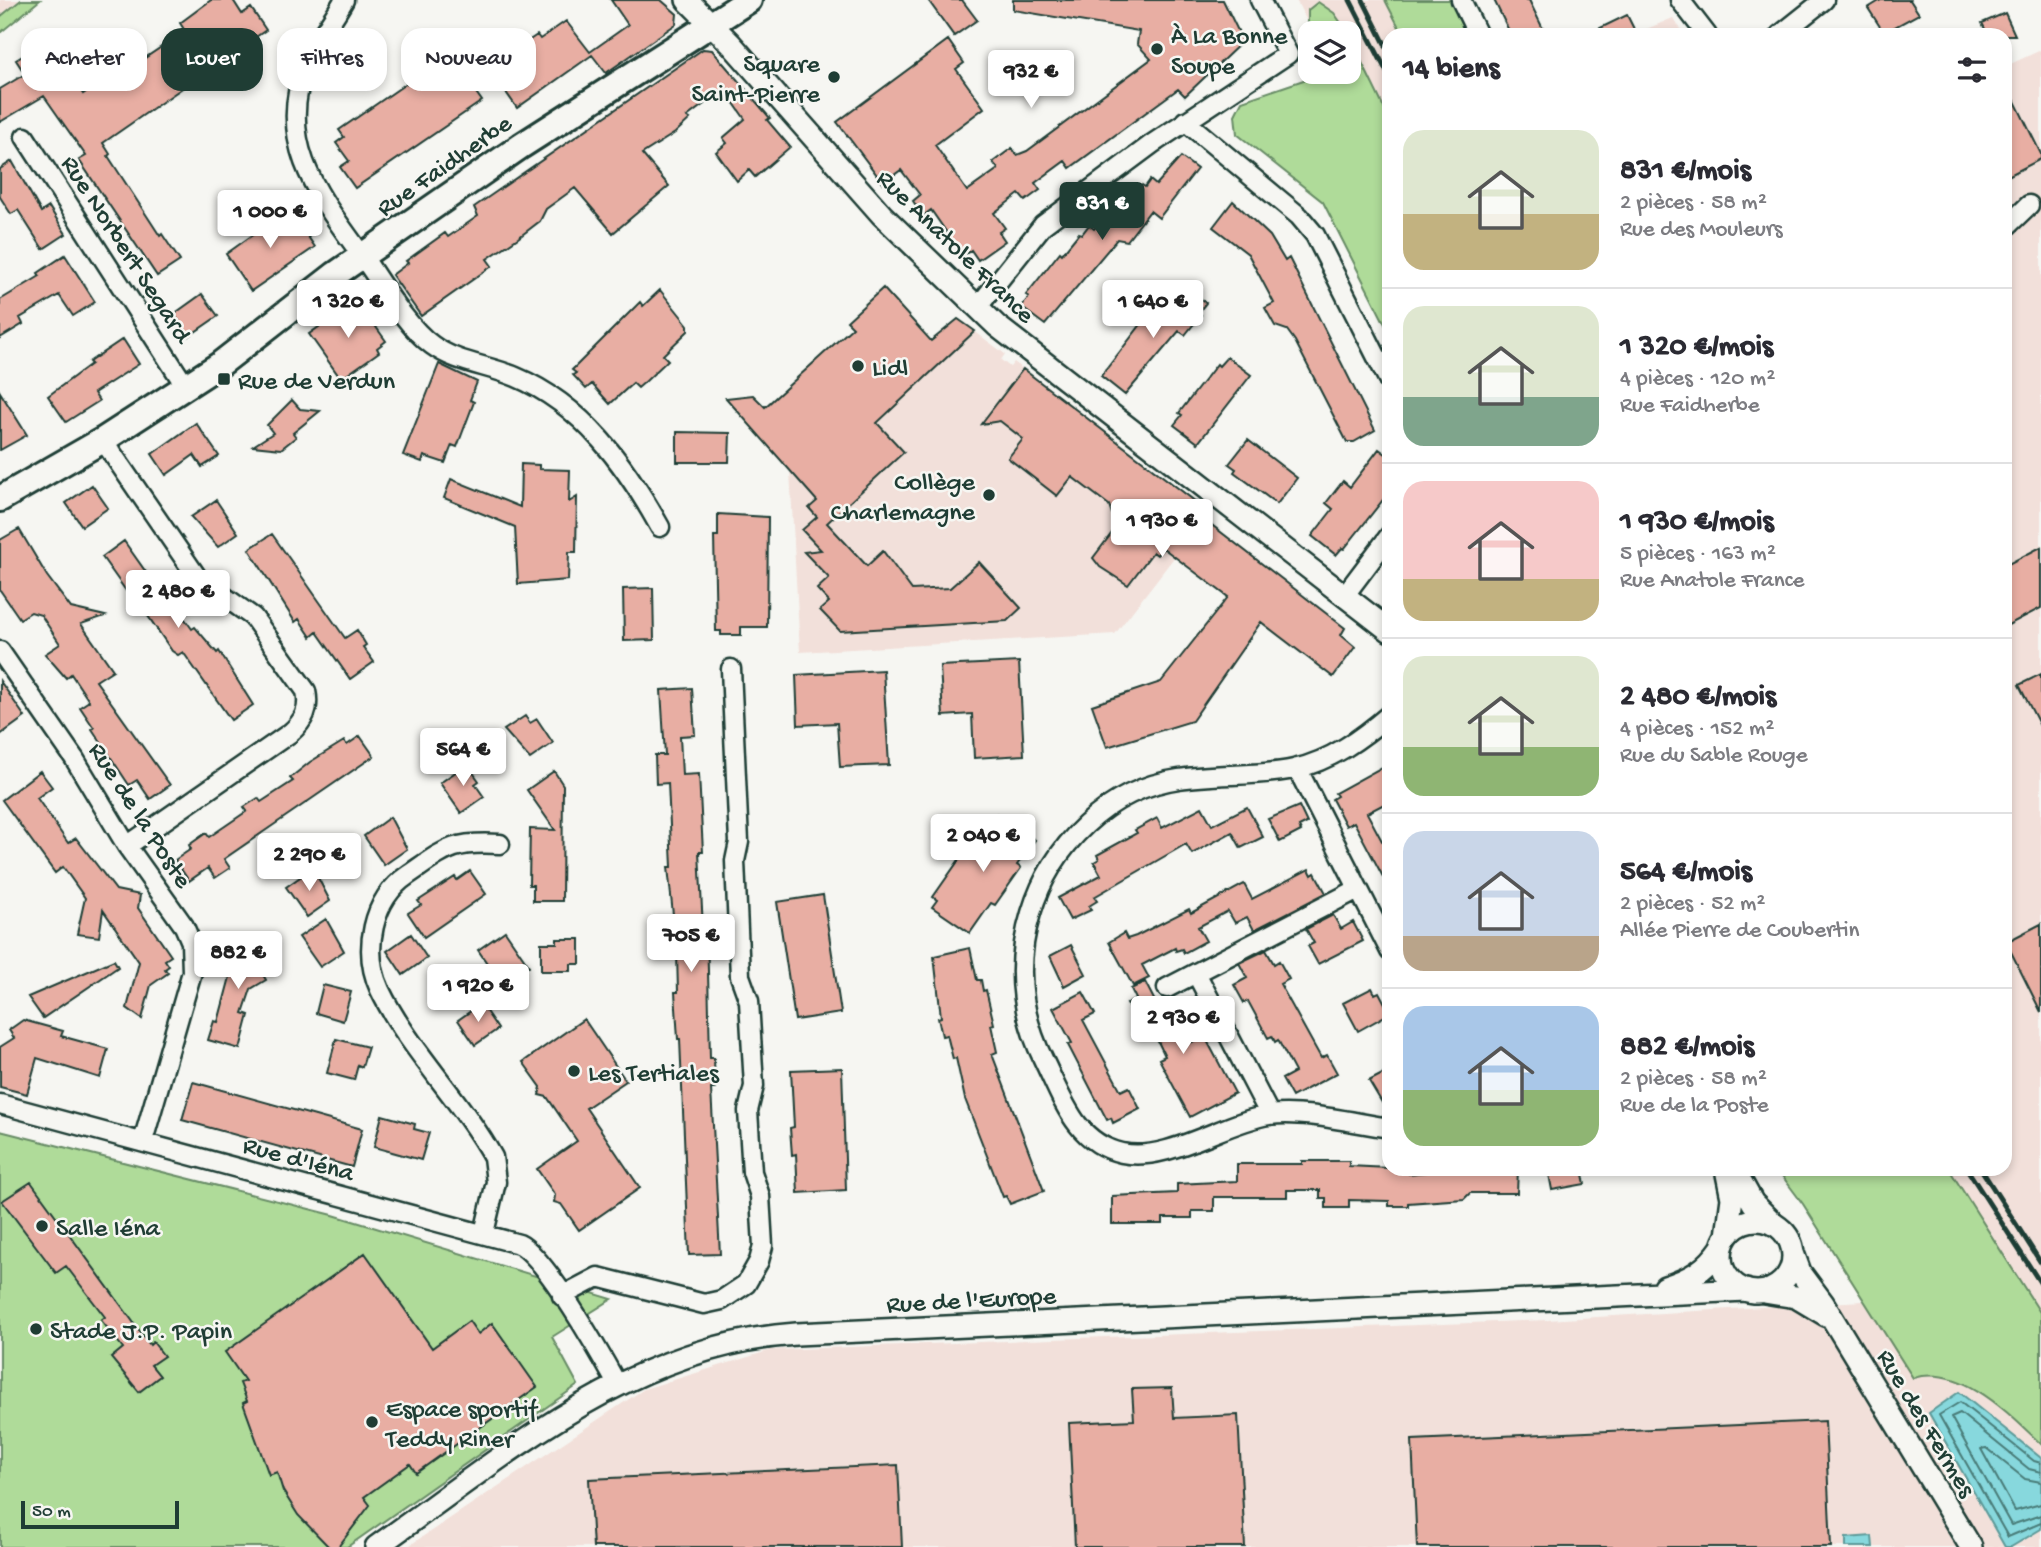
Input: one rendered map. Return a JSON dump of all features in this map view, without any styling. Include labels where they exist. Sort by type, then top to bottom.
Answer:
[{"type":"main road","name":"Rue Faidherbe","points":[[0,499],[103,440],[186,387],[237,353],[362,256],[611,86],[749,0]]},
{"type":"street","points":[[344,0],[306,65],[298,94],[296,136],[303,164],[313,185],[362,256],[428,342],[459,359],[504,371],[540,389],[588,427],[626,470],[660,527]]},
{"type":"street","name":"Rue Anatole France","points":[[687,0],[713,24],[882,215],[977,308],[1382,625]]},
{"type":"street","points":[[977,308],[1043,225],[1185,121],[1288,54],[1260,0]]},
{"type":"street","points":[[1461,0],[1475,28]]},
{"type":"street","points":[[1680,0],[1702,28]]},
{"type":"street","points":[[1789,28],[1824,0]]},
{"type":"street","points":[[1185,121],[1299,216],[1315,235],[1382,367]]},
{"type":"street","name":"Rue Norbert Segard","points":[[25,137],[186,387]]},
{"type":"street","points":[[2012,221],[2029,205]]},
{"type":"street","points":[[103,440],[192,570],[245,610],[263,628],[306,691],[308,702],[300,724],[290,733],[127,846]]},
{"type":"street","points":[[1344,596],[1382,546]]},
{"type":"street","name":"Rue de la Poste","points":[[0,651],[80,767],[127,846],[184,926],[193,957],[192,972],[143,1141]]},
{"type":"street","points":[[562,1296],[594,1277],[704,1304],[723,1300],[738,1290],[757,1269],[763,1246],[760,1196],[752,1172],[748,1111],[754,1086],[749,1001],[740,976],[735,861],[739,842],[731,669]]},
{"type":"street","points":[[1382,720],[1351,745],[1297,768],[1165,781],[1128,794],[1105,808],[1073,838],[1047,873],[1027,928],[1022,963],[1024,1007],[1035,1044],[1079,1129],[1098,1145],[1124,1153],[1154,1153],[1270,1115],[1382,1127]]},
{"type":"street","points":[[1297,768],[1382,936]]},
{"type":"street","points":[[484,1233],[496,1182],[493,1157],[384,997],[376,976],[372,939],[380,906],[402,879],[455,844],[500,844]]},
{"type":"street","points":[[1167,988],[1358,889]]},
{"type":"street","points":[[1196,973],[1270,1115]]},
{"type":"street","name":"Rue d'Iéna","points":[[0,1104],[484,1233],[528,1248],[562,1296],[617,1384]]},
{"type":"street","points":[[1727,1176],[1732,1198],[1724,1242],[1724,1271],[1735,1285],[1755,1291],[1784,1280],[1791,1270],[1793,1253],[1788,1236],[1753,1203],[1738,1176]]},
{"type":"street","points":[[1626,1295],[1665,1288],[1693,1277],[1706,1268],[1724,1242],[1745,1222],[1757,1220],[1774,1224]]},
{"type":"street","name":"Rue des Fermes","points":[[1793,1253],[1806,1282],[1837,1326],[1971,1547]]},
{"type":"street","name":"Rue des Fermes","points":[[1626,1295],[1755,1291],[1796,1297],[1822,1312],[1837,1326]]},
{"type":"street","name":"Rue de l'Europe","points":[[376,1547],[569,1410],[617,1384],[701,1350],[780,1335],[1626,1295]]},
{"type":"shaded area","points":[[0,0],[40,0],[0,33]]},
{"type":"shaded area","points":[[1296,0],[1385,0],[1399,28],[1382,28],[1382,173],[1353,84],[1361,84],[1361,21],[1307,21]]},
{"type":"shaded area","points":[[1673,18],[1680,28],[1649,28]]},
{"type":"shaded area","points":[[2041,50],[2041,1547],[407,1547],[644,1389],[771,1350],[1547,1320],[1863,1301],[1803,1204],[1782,1176],[2012,1176],[2012,63]]},
{"type":"shaded area","name":"Collège Charlemagne","points":[[958,319],[1005,354],[1001,360],[1010,367],[1014,362],[1209,512],[1115,634],[800,652],[790,471]]},
{"type":"green space","points":[[21,0],[40,0],[0,33],[0,17]]},
{"type":"green space","points":[[1385,0],[1450,0],[1464,28],[1399,28]]},
{"type":"green space","points":[[1318,2],[1334,13],[1340,21],[1308,21],[1308,10]]},
{"type":"green space","points":[[1361,61],[1382,104],[1382,318],[1323,202],[1237,134],[1235,115],[1242,101],[1298,82],[1298,84],[1361,84]]},
{"type":"green space","points":[[0,1131],[333,1215],[612,1299],[552,1337],[578,1385],[347,1547],[0,1547]]},
{"type":"green space","points":[[1782,1176],[1953,1176],[2041,1314],[2041,1444],[1999,1406],[1966,1385],[1949,1378],[1913,1378],[1803,1204]]},
{"type":"water","points":[[1959,1392],[2041,1458],[2041,1529],[2011,1547],[2005,1547],[1929,1413]]},
{"type":"water","points":[[1872,1536],[1873,1547],[1846,1547],[1846,1538]]},
{"type":"building","points":[[211,0],[233,0],[242,14],[251,8],[266,30],[263,32],[263,28],[183,28],[180,23]]},
{"type":"building","points":[[611,0],[661,0],[677,14],[676,24],[606,73],[592,55],[517,108],[505,91],[536,91],[537,35],[540,39],[566,21],[590,52],[628,25]]},
{"type":"building","points":[[928,0],[962,0],[977,20],[954,36]]},
{"type":"building","points":[[1013,0],[1223,0],[1243,41],[1185,96],[1178,89],[1070,168],[1065,161],[1035,183],[1040,190],[1025,201],[1019,194],[994,213],[1005,228],[999,232],[1005,241],[978,260],[971,250],[963,256],[931,210],[923,216],[913,201],[920,195],[901,170],[883,183],[837,122],[948,40],[964,63],[956,69],[984,108],[935,145],[967,191],[998,169],[993,162],[1012,148],[1017,155],[1027,151],[1151,59],[1137,44],[1139,31],[1013,10]]},
{"type":"building","points":[[1494,0],[1529,0],[1543,28],[1508,28]]},
{"type":"building","points":[[1881,0],[1910,0],[1919,14],[1893,28],[1881,28],[1868,8]]},
{"type":"building","points":[[2005,13],[2012,28],[1984,28],[1982,23]]},
{"type":"building","points":[[1627,15],[1634,28],[1600,28]]},
{"type":"building","points":[[161,47],[161,91],[178,91],[103,143],[110,154],[108,156],[160,236],[162,234],[180,261],[157,276],[79,160],[86,156],[44,96],[0,122],[0,89],[21,76],[21,91],[81,91],[83,94],[87,91],[147,91],[147,57]]},
{"type":"building","points":[[703,49],[712,50],[770,118],[767,120],[790,147],[755,177],[749,170],[737,181],[716,152],[727,143],[723,138],[745,119],[724,89],[687,117],[690,119],[675,133],[642,154],[669,186],[613,233],[575,188],[546,209],[540,221],[487,259],[492,266],[421,316],[392,275],[408,263],[406,261],[445,233],[448,237],[478,216],[474,207]]},
{"type":"building","points":[[401,87],[401,91],[475,91],[482,101],[355,188],[340,167],[349,161],[336,143],[344,137],[339,130]]},
{"type":"building","points":[[2012,95],[2041,154],[2041,159],[2012,174]]},
{"type":"building","points":[[1181,157],[1197,169],[1159,218],[1150,211],[1127,241],[1117,239],[1045,325],[1021,307],[1029,297],[1026,295],[1079,233],[1082,234],[1089,225],[1094,229],[1118,203],[1125,208],[1142,185],[1145,187],[1150,180],[1156,185]]},
{"type":"building","points":[[12,161],[41,212],[49,207],[66,234],[43,249],[18,210],[11,214],[0,197],[0,169]]},
{"type":"building","points":[[1233,201],[1270,236],[1285,261],[1289,258],[1375,430],[1354,442],[1347,442],[1295,341],[1287,330],[1275,326],[1265,308],[1274,303],[1248,254],[1213,227]]},
{"type":"building","points":[[289,209],[315,247],[251,291],[226,254]]},
{"type":"building","points":[[65,255],[95,302],[73,316],[59,295],[20,318],[23,324],[0,338],[0,300],[40,276],[38,273]]},
{"type":"building","points":[[1182,285],[1206,303],[1198,313],[1201,315],[1185,335],[1179,331],[1125,395],[1101,376],[1146,318],[1152,323]]},
{"type":"building","points":[[883,288],[931,341],[958,319],[975,331],[877,423],[904,452],[827,523],[867,566],[883,551],[912,590],[950,588],[979,562],[1021,608],[1007,621],[840,631],[820,610],[829,602],[817,589],[829,578],[804,552],[821,550],[802,530],[817,517],[809,508],[817,501],[726,398],[753,395],[765,407],[853,327],[847,321]]},
{"type":"building","points":[[660,290],[688,325],[688,331],[663,355],[668,360],[646,381],[638,388],[633,383],[610,404],[592,384],[586,389],[573,375],[576,373],[572,370],[640,302],[643,306]]},
{"type":"building","points":[[202,294],[218,316],[189,336],[174,314]]},
{"type":"building","points":[[361,306],[386,341],[377,348],[379,352],[341,379],[309,334],[347,307],[353,312]]},
{"type":"building","points":[[123,339],[139,364],[94,393],[99,401],[66,422],[48,396],[91,364],[89,362]]},
{"type":"building","points":[[1227,357],[1251,375],[1198,443],[1174,425],[1182,415],[1179,413],[1217,364],[1219,366]]},
{"type":"building","points":[[439,364],[477,382],[470,400],[474,402],[457,447],[452,445],[445,463],[424,456],[422,462],[403,455]]},
{"type":"building","points":[[1023,369],[1209,512],[1204,519],[1345,628],[1341,635],[1355,647],[1333,677],[1261,622],[1192,721],[1107,747],[1092,705],[1161,682],[1228,597],[1163,548],[1157,555],[1153,552],[1128,585],[1100,567],[1093,558],[1121,521],[1112,514],[1109,505],[1072,477],[1057,496],[1008,458],[1023,439],[1000,421],[981,424]]},
{"type":"building","points":[[0,392],[27,435],[0,450]]},
{"type":"building","points":[[292,400],[300,409],[320,411],[293,433],[296,437],[281,449],[253,446],[273,433],[267,425]]},
{"type":"building","points":[[196,423],[219,456],[202,467],[194,455],[166,475],[152,454]]},
{"type":"building","points":[[677,432],[730,433],[729,462],[677,462]]},
{"type":"building","points":[[1248,440],[1297,478],[1277,504],[1234,472],[1236,469],[1229,464]]},
{"type":"building","points":[[1379,449],[1382,451],[1382,501],[1344,549],[1336,555],[1312,536],[1333,509],[1326,503],[1343,481],[1350,487]]},
{"type":"building","points":[[521,464],[539,465],[539,469],[570,470],[569,502],[577,497],[576,552],[569,552],[568,580],[518,584],[515,527],[444,498],[451,479],[520,507]]},
{"type":"building","points":[[92,485],[108,508],[82,526],[66,503]]},
{"type":"building","points":[[216,500],[238,533],[218,547],[191,517]]},
{"type":"building","points":[[718,514],[768,517],[767,627],[741,627],[741,635],[721,635],[721,631],[716,631],[714,536],[718,536]]},
{"type":"building","points":[[19,529],[47,576],[71,608],[105,616],[81,624],[113,670],[96,681],[170,785],[150,799],[137,780],[129,785],[92,729],[94,728],[80,707],[89,701],[71,674],[66,678],[45,654],[60,644],[41,615],[31,612],[20,619],[0,590],[0,540]]},
{"type":"building","points":[[272,534],[345,638],[357,630],[366,645],[363,647],[374,662],[350,679],[317,632],[311,637],[299,619],[295,622],[249,549]]},
{"type":"building","points":[[124,541],[153,582],[161,576],[171,591],[167,594],[192,629],[195,627],[217,653],[219,651],[253,705],[231,720],[183,652],[178,655],[172,651],[139,603],[136,605],[102,557]]},
{"type":"building","points":[[2041,547],[2041,608],[2012,623],[2012,562]]},
{"type":"building","points":[[653,588],[654,640],[624,641],[623,589]]},
{"type":"building","points":[[1019,662],[1024,755],[974,758],[972,714],[943,716],[940,666]]},
{"type":"building","points":[[883,670],[889,765],[840,767],[837,723],[798,725],[796,675]]},
{"type":"building","points":[[2041,674],[2041,728],[2019,685]]},
{"type":"building","points":[[0,681],[25,717],[0,735]]},
{"type":"building","points":[[692,688],[695,735],[680,736],[682,775],[699,774],[703,852],[699,852],[703,928],[707,928],[710,1058],[714,1058],[715,1089],[711,1089],[720,1254],[689,1255],[680,1039],[675,992],[678,992],[677,953],[668,867],[672,867],[668,783],[656,784],[655,755],[665,755],[661,690]]},
{"type":"building","points":[[525,716],[530,723],[537,719],[553,743],[530,759],[504,730]]},
{"type":"building","points":[[360,736],[374,756],[224,859],[230,868],[215,878],[208,868],[189,881],[175,860],[191,849],[189,845],[206,833],[209,837],[247,811],[244,807],[258,798],[261,802],[293,781],[290,778],[310,762],[344,741],[347,745]]},
{"type":"building","points":[[467,764],[479,781],[475,784],[484,797],[461,813],[440,783]]},
{"type":"building","points":[[1382,767],[1382,805],[1367,813],[1382,841],[1382,875],[1354,822],[1346,826],[1332,799],[1337,796],[1335,793]]},
{"type":"building","points":[[40,771],[52,787],[37,798],[68,843],[76,838],[116,890],[140,895],[138,908],[171,956],[165,960],[169,966],[165,969],[168,973],[151,985],[142,1019],[127,1008],[139,962],[103,910],[99,937],[77,934],[85,898],[63,867],[55,873],[2,800]]},
{"type":"building","points":[[554,771],[563,785],[562,901],[533,901],[533,885],[529,885],[530,829],[555,830],[527,790]]},
{"type":"building","points":[[1299,806],[1307,823],[1299,827],[1301,831],[1280,842],[1268,819]]},
{"type":"building","points":[[1202,807],[1212,825],[1247,807],[1263,837],[1241,848],[1232,832],[1192,854],[1186,844],[1094,897],[1097,901],[1089,906],[1091,910],[1070,920],[1058,898],[1101,875],[1094,862],[1099,859],[1097,855],[1137,833],[1135,830],[1157,818],[1162,828]]},
{"type":"building","points":[[997,814],[1035,840],[1017,865],[1021,868],[995,905],[991,903],[970,933],[932,907],[937,900],[933,897],[968,847],[972,850]]},
{"type":"building","points":[[390,817],[407,849],[384,865],[364,836]]},
{"type":"building","points":[[313,868],[330,901],[307,917],[286,887]]},
{"type":"building","points":[[1309,869],[1312,875],[1315,873],[1326,893],[1254,930],[1247,917],[1235,923],[1228,911],[1198,927],[1206,941],[1184,953],[1182,949],[1176,951],[1175,948],[1142,965],[1149,978],[1133,986],[1109,942],[1124,933],[1127,939],[1136,936],[1189,909],[1191,913],[1244,884],[1252,899]]},
{"type":"building","points":[[470,871],[486,894],[424,937],[408,913],[421,905],[418,901],[455,877],[457,880]]},
{"type":"building","points":[[823,895],[841,1013],[795,1020],[777,902]]},
{"type":"building","points":[[1333,915],[1341,929],[1353,922],[1363,941],[1318,964],[1308,946],[1314,943],[1306,929]]},
{"type":"building","points":[[326,919],[344,951],[320,967],[299,937]]},
{"type":"building","points":[[2041,924],[2041,1012],[2012,954],[2012,939]]},
{"type":"building","points":[[505,931],[529,966],[502,985],[478,950]]},
{"type":"building","points":[[411,934],[427,958],[403,975],[387,951]]},
{"type":"building","points":[[239,936],[274,945],[254,959],[266,980],[251,989],[243,1013],[249,1015],[240,1049],[208,1040],[214,1021],[218,1022],[230,977],[226,976],[230,961],[226,960],[232,937],[238,939]]},
{"type":"building","points":[[557,939],[580,939],[580,964],[571,964],[571,971],[541,971],[541,943],[557,943]]},
{"type":"building","points":[[1071,945],[1086,974],[1064,986],[1050,956]]},
{"type":"building","points":[[970,948],[977,980],[981,980],[983,991],[986,990],[994,1024],[991,1025],[997,1052],[992,1054],[1044,1191],[1010,1204],[1006,1196],[1003,1197],[965,1099],[956,1058],[953,1059],[947,1035],[942,1036],[938,1018],[941,1017],[934,956]]},
{"type":"building","points":[[1266,950],[1274,964],[1279,961],[1289,979],[1280,984],[1321,1058],[1327,1055],[1337,1073],[1292,1097],[1282,1079],[1295,1072],[1278,1040],[1275,1042],[1272,1036],[1268,1038],[1248,1001],[1244,1003],[1234,985],[1247,978],[1239,963]]},
{"type":"building","points":[[114,960],[118,967],[43,1018],[28,997]]},
{"type":"building","points":[[1145,982],[1163,1017],[1175,1011],[1192,1042],[1204,1035],[1235,1093],[1190,1117],[1159,1059],[1165,1056],[1150,1025],[1141,1030],[1127,1004],[1136,999],[1131,989]]},
{"type":"building","points":[[323,985],[351,992],[343,1021],[316,1013]]},
{"type":"building","points":[[1372,988],[1375,994],[1379,992],[1382,998],[1382,1018],[1358,1031],[1343,1003]]},
{"type":"building","points":[[1083,992],[1095,1014],[1083,1020],[1121,1091],[1129,1087],[1140,1109],[1113,1123],[1111,1118],[1107,1120],[1068,1045],[1072,1043],[1053,1008]]},
{"type":"building","points":[[481,1004],[498,1029],[475,1045],[458,1020]]},
{"type":"building","points":[[584,1019],[626,1081],[586,1108],[640,1188],[579,1230],[561,1204],[554,1202],[555,1195],[537,1169],[577,1141],[547,1097],[539,1095],[541,1087],[523,1062]]},
{"type":"building","points":[[23,1020],[63,1031],[61,1036],[108,1049],[100,1078],[37,1058],[27,1094],[0,1087],[0,1047],[14,1038],[9,1030]]},
{"type":"building","points":[[336,1039],[368,1047],[362,1067],[358,1065],[354,1080],[327,1073]]},
{"type":"building","points":[[842,1068],[846,1190],[798,1193],[796,1154],[792,1155],[790,1128],[794,1127],[791,1070]]},
{"type":"building","points":[[1382,1074],[1382,1103],[1369,1081]]},
{"type":"building","points":[[193,1082],[362,1129],[352,1167],[182,1120]]},
{"type":"building","points":[[382,1115],[415,1124],[414,1129],[429,1133],[421,1160],[374,1147]]},
{"type":"building","points":[[1302,1161],[1349,1161],[1349,1166],[1382,1168],[1382,1176],[1518,1176],[1517,1193],[1470,1193],[1464,1199],[1408,1203],[1408,1206],[1389,1206],[1389,1201],[1349,1200],[1349,1208],[1326,1208],[1326,1198],[1320,1198],[1320,1190],[1287,1190],[1287,1197],[1214,1197],[1214,1211],[1192,1211],[1192,1218],[1163,1218],[1163,1224],[1112,1224],[1112,1196],[1177,1193],[1177,1184],[1237,1181],[1237,1164],[1302,1164]]},
{"type":"building","points":[[1549,1176],[1583,1176],[1585,1184],[1552,1190]]},
{"type":"building","points":[[31,1182],[150,1345],[153,1342],[164,1356],[151,1365],[160,1376],[139,1392],[111,1358],[123,1348],[101,1320],[105,1317],[66,1266],[56,1273],[2,1201]]},
{"type":"building","name":"Espace sportif Teddy Riner","points":[[365,1253],[432,1348],[469,1321],[478,1334],[492,1323],[537,1387],[416,1473],[410,1464],[364,1497],[370,1505],[338,1547],[329,1547],[298,1515],[283,1491],[277,1472],[269,1475],[243,1403],[247,1401],[240,1383],[245,1381],[225,1352]]},
{"type":"building","points":[[1172,1388],[1174,1418],[1238,1415],[1245,1547],[1075,1547],[1069,1423],[1134,1420],[1132,1389]]},
{"type":"building","points":[[1825,1421],[1831,1547],[1417,1547],[1412,1440]]},
{"type":"building","points":[[898,1465],[902,1547],[593,1547],[589,1479]]},
{"type":"railway","points":[[1350,0],[1382,62]]},
{"type":"railway","points":[[1363,0],[1382,38]]},
{"type":"railway","points":[[1972,1176],[2041,1284]]},
{"type":"railway","points":[[1985,1176],[2041,1263]]},
{"type":"place","name":"À La Bonne Soupe","points":[[1157,49]]},
{"type":"place","name":"Square Saint-Pierre","points":[[834,77]]},
{"type":"place","name":"Lidl","points":[[858,366]]},
{"type":"place","name":"Rue de Verdun","points":[[224,379]]},
{"type":"place","name":"Collège Charlemagne","points":[[989,495]]},
{"type":"place","name":"Les Tertiales","points":[[574,1071]]},
{"type":"place","name":"Salle Iéna","points":[[42,1226]]},
{"type":"place","name":"Stade J.P. Papin","points":[[36,1329]]},
{"type":"place","name":"Espace sportif Teddy Riner","points":[[372,1422]]}]
